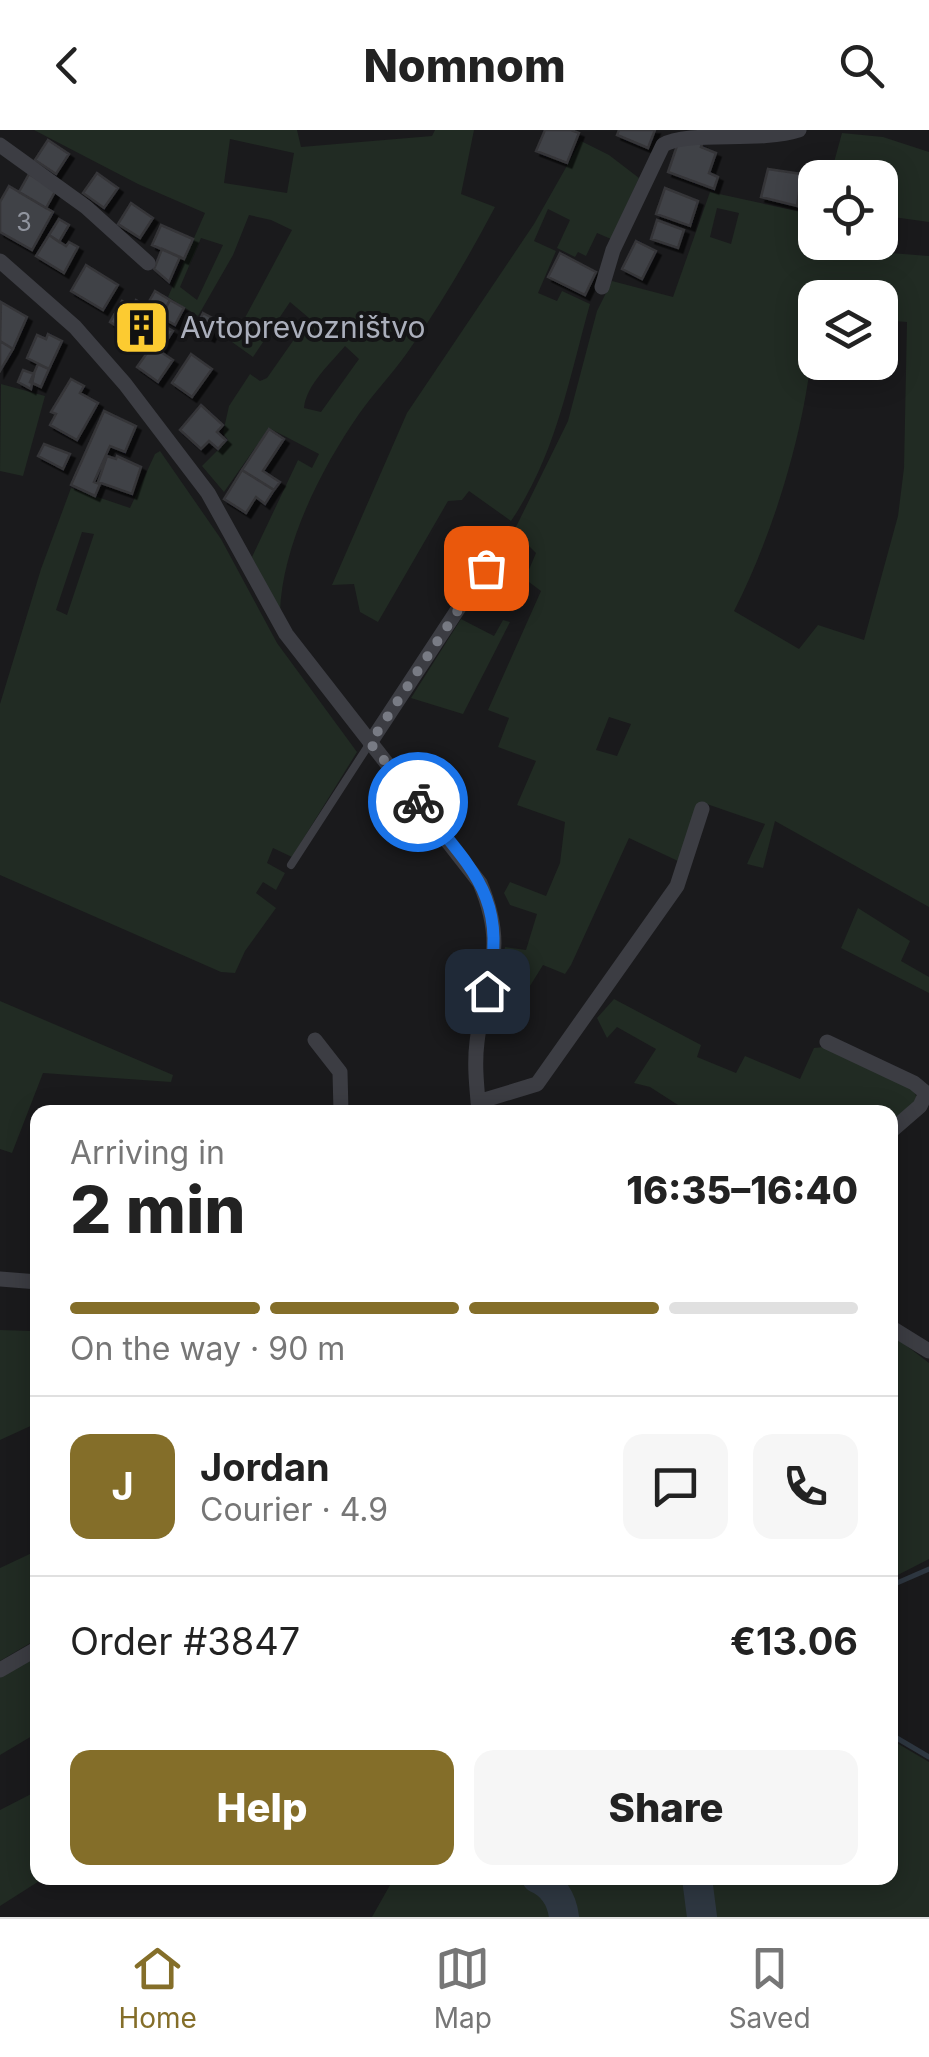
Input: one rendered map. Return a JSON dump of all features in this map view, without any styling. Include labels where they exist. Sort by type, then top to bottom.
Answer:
[{"type":"street","points":[[602,287],[613,250],[672,135],[705,130],[772,136],[798,130]]},
{"type":"street","points":[[0,145],[86,207],[148,263]]},
{"type":"street","points":[[0,261],[74,327],[125,384],[208,493],[286,634],[480,882],[496,935],[476,1046],[478,1105]]},
{"type":"street","points":[[370,743],[486,568]]},
{"type":"street","points":[[483,1105],[537,1084],[677,886],[702,809]]},
{"type":"street","points":[[316,1040],[340,1072],[341,1105]]},
{"type":"street","points":[[827,1042],[914,1082],[926,1093],[920,1106],[898,1125]]},
{"type":"street","points":[[0,1279],[30,1281]]},
{"type":"street","points":[[898,1331],[929,1351]]},
{"type":"street","points":[[0,1670],[30,1653]]},
{"type":"lane","points":[[291,864],[370,743]]},
{"type":"shaded area","points":[[34,130],[297,130],[301,147],[432,136],[435,130],[474,130],[461,194],[495,207],[431,318],[359,414],[318,483],[288,561],[280,613],[252,557],[298,460],[312,468],[319,454],[269,428],[224,492],[202,466],[228,440],[223,433],[229,406],[250,374],[260,381],[267,378],[309,318],[290,302],[253,357],[232,342],[292,230],[249,215],[233,255],[198,316],[168,297],[205,213],[138,184]],"holes":[[[230,139],[294,153],[287,193],[224,183]],[[201,238],[223,245],[197,300],[180,287]],[[345,346],[359,359],[321,412],[304,408],[314,383]]]},
{"type":"shaded area","points":[[842,133],[883,137],[929,152],[929,222],[898,218],[898,160],[835,160]]},
{"type":"shaded area","points":[[581,141],[609,155],[639,178],[611,239],[597,233],[586,256],[578,252],[575,257],[557,248],[570,220],[548,209],[534,241],[556,251],[538,293],[557,301],[562,291],[590,304],[560,416],[539,470],[511,521],[469,491],[462,500],[448,501],[378,622],[360,612],[354,584],[332,585],[407,413],[534,224]]},
{"type":"shaded area","points":[[710,192],[798,211],[798,260],[898,260],[898,254],[929,256],[929,907],[775,821],[763,868],[747,864],[765,824],[701,802],[678,861],[629,838],[565,974],[543,965],[525,994],[510,983],[514,975],[499,973],[505,947],[526,950],[537,914],[510,905],[504,893],[510,882],[546,896],[560,863],[565,822],[517,805],[536,761],[498,747],[509,718],[488,710],[541,591],[525,579],[536,553],[514,531],[568,421],[597,311],[612,281],[673,297]],"holes":[[[717,208],[739,213],[731,244],[710,237]],[[798,280],[898,280],[898,321],[907,322],[904,468],[898,516],[864,640],[818,625],[799,649],[734,611],[766,538],[802,417],[808,380],[798,380]],[[609,717],[631,724],[617,756],[596,750]]]},
{"type":"shaded area","points":[[1,384],[45,396],[23,476],[0,471]]},
{"type":"shaded area","points":[[160,451],[221,539],[277,643],[357,752],[292,857],[273,848],[267,863],[285,873],[276,890],[263,882],[256,893],[276,908],[245,951],[235,973],[221,972],[0,875],[0,704],[41,569],[71,488],[130,508],[155,454]],"holes":[[[82,532],[94,534],[67,615],[56,610]]]},
{"type":"shaded area","points":[[461,619],[494,636],[503,620],[510,622],[463,714],[411,698]]},
{"type":"shaded area","points":[[858,908],[910,941],[901,961],[929,977],[929,993],[841,948]]},
{"type":"shaded area","points":[[614,999],[701,1045],[697,1057],[736,1073],[745,1056],[800,1079],[814,1048],[824,1047],[913,1088],[918,1101],[898,1120],[898,1105],[678,1105],[650,1087],[634,1083],[656,1049],[617,1027],[607,1038],[597,1018]]},
{"type":"shaded area","points":[[0,1001],[173,1075],[171,1082],[43,1073],[12,1153],[0,1149]]},
{"type":"shaded area","points":[[0,1330],[30,1331],[30,1426],[0,1440]]},
{"type":"shaded area","points":[[898,1339],[929,1363],[929,1559],[898,1575]]},
{"type":"shaded area","points":[[30,1554],[30,1643],[0,1661],[0,1568]]},
{"type":"shaded area","points":[[30,1659],[30,1737],[0,1755],[0,1677]]},
{"type":"shaded area","points":[[898,1744],[929,1762],[929,1917],[709,1917],[706,1885],[898,1885]]},
{"type":"shaded area","points":[[30,1795],[33,1885],[0,1906],[0,1810]]},
{"type":"shaded area","points":[[390,1885],[540,1885],[549,1895],[558,1917],[372,1917]]},
{"type":"shaded area","points":[[557,1885],[694,1885],[695,1917],[572,1917],[571,1907]]},
{"type":"building","points":[[545,130],[579,133],[567,163],[536,151]]},
{"type":"building","points":[[619,130],[655,130],[648,148],[617,135]]},
{"type":"building","points":[[48,140],[69,154],[56,174],[35,160]]},
{"type":"building","points":[[679,140],[702,144],[701,147],[716,153],[709,173],[718,177],[714,189],[668,172]]},
{"type":"building","points":[[768,169],[798,173],[797,206],[761,197]]},
{"type":"building","points":[[97,173],[118,188],[104,208],[83,193]]},
{"type":"building","points":[[29,174],[56,190],[46,208],[19,192]]},
{"type":"building","points":[[9,186],[53,212],[32,250],[0,232],[0,202]]},
{"type":"building","points":[[665,188],[698,201],[690,226],[656,214]]},
{"type":"building","points":[[131,203],[153,218],[140,238],[118,224]]},
{"type":"building","points":[[59,219],[69,225],[59,242],[49,235]]},
{"type":"building","points":[[657,220],[684,230],[678,248],[651,239]]},
{"type":"building","points":[[161,225],[193,239],[184,259],[152,245]]},
{"type":"building","points":[[49,235],[66,246],[69,242],[78,247],[64,273],[36,256]]},
{"type":"building","points":[[636,241],[656,251],[642,279],[622,269]]},
{"type":"building","points":[[162,249],[180,257],[169,282],[154,269]]},
{"type":"building","points":[[560,253],[596,272],[585,295],[548,277]]},
{"type":"building","points":[[86,265],[118,285],[103,310],[71,291]]},
{"type":"building","points":[[155,291],[170,300],[162,314],[147,305]]},
{"type":"building","name":"Avtoprevozništvo","points":[[136,300],[155,311],[150,318],[173,331],[160,351],[152,346],[144,348],[110,322],[122,301],[132,307]]},
{"type":"building","points":[[170,300],[184,308],[175,325],[161,317]]},
{"type":"building","points":[[1,302],[27,317],[13,349],[0,341]]},
{"type":"building","points":[[203,313],[218,321],[210,337],[195,330]]},
{"type":"building","points":[[48,334],[62,341],[49,369],[27,358],[37,335],[46,339]]},
{"type":"building","points":[[0,341],[13,349],[0,371]]},
{"type":"building","points":[[152,346],[173,360],[158,382],[137,367]]},
{"type":"building","points":[[191,354],[212,369],[192,397],[172,383]]},
{"type":"building","points":[[38,364],[49,369],[41,387],[30,382]]},
{"type":"building","points":[[23,370],[34,374],[31,389],[18,382]]},
{"type":"building","points":[[71,379],[84,386],[80,393],[98,403],[77,440],[50,425],[56,414],[51,412]]},
{"type":"building","points":[[201,405],[223,425],[217,432],[226,440],[218,449],[209,441],[201,449],[180,430]]},
{"type":"building","points":[[104,411],[136,426],[125,452],[110,446],[94,482],[100,484],[95,496],[71,485]]},
{"type":"building","points":[[269,429],[284,439],[263,471],[280,482],[274,490],[242,470]]},
{"type":"building","points":[[44,444],[70,454],[63,469],[38,456]]},
{"type":"building","points":[[107,456],[117,456],[141,467],[132,494],[98,482]]},
{"type":"building","points":[[242,470],[274,490],[265,504],[256,497],[246,513],[224,499]]},
{"type":"waterway","points":[[898,1583],[929,1569]]},
{"type":"waterway","points":[[898,1739],[929,1757]]},
{"type":"waterway","points":[[548,1885],[556,1894],[564,1917]]},
{"type":"waterway","points":[[698,1885],[702,1917]]},
{"type":"way so far","points":[[418,802],[370,743],[486,568]]},
{"type":"place","name":"Avtoprevozništvo","points":[[141,327]]},
{"type":"route","points":[[418,802],[480,882],[490,907],[496,935],[487,991]]}]
